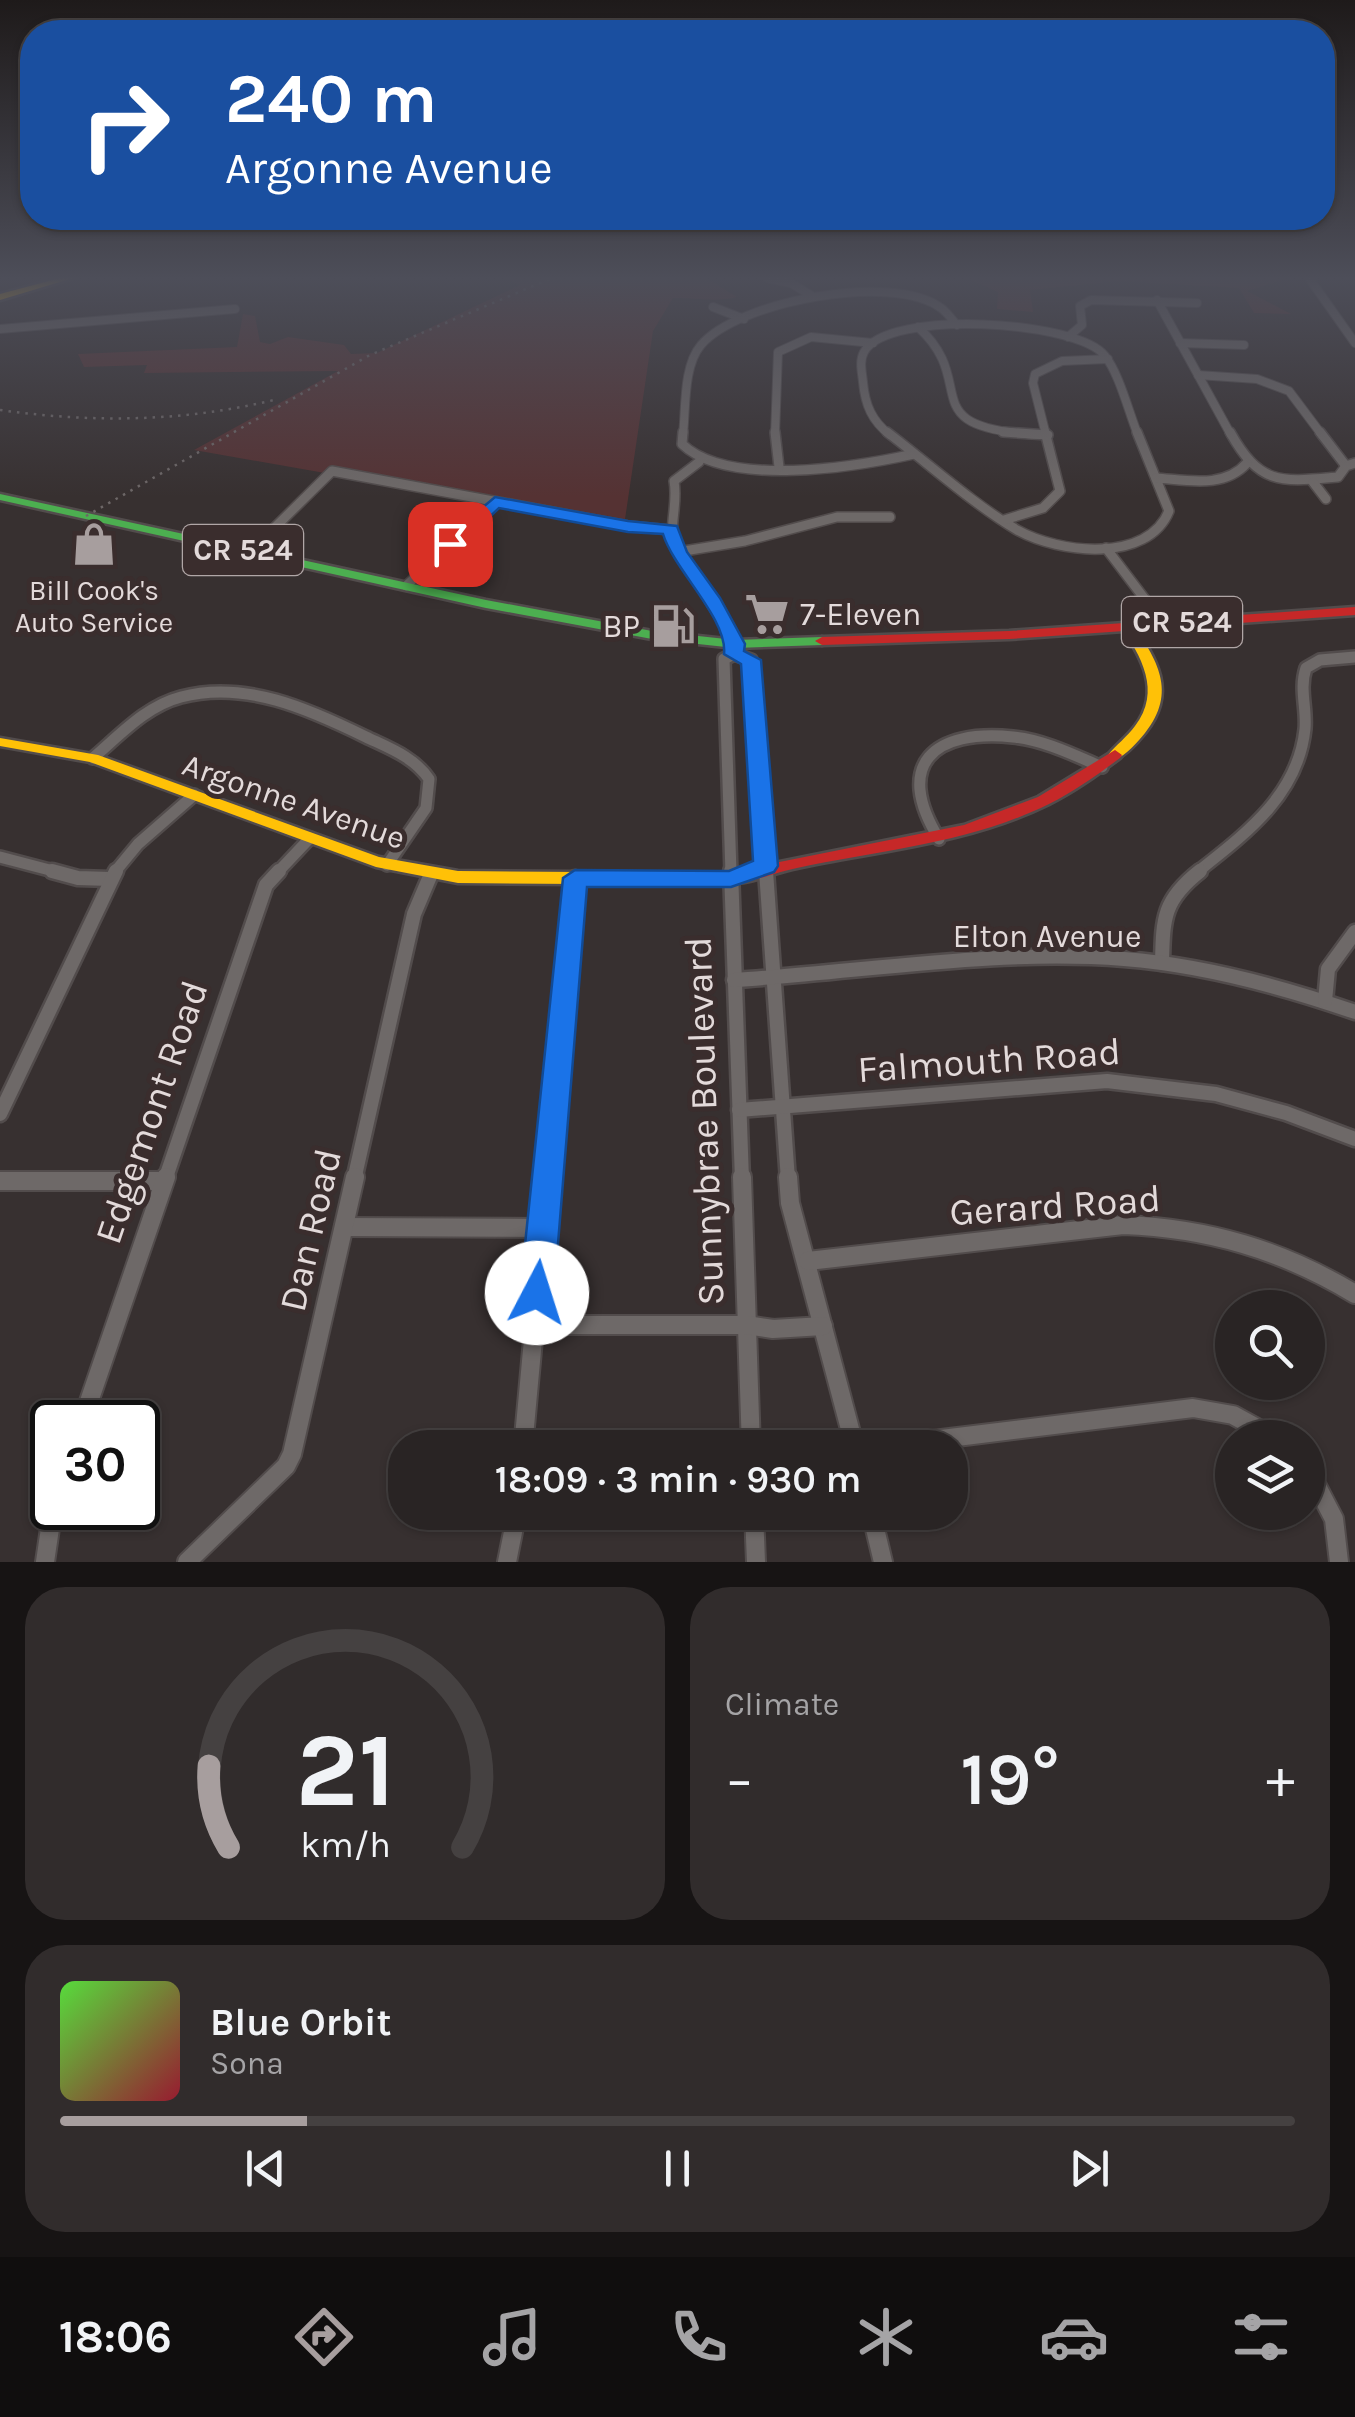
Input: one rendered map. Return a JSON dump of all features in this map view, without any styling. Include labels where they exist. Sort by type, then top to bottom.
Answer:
[{"type":"main road","name":"CR 524","points":[[0,497],[598,631],[734,649],[867,652],[1126,625],[1355,611]]},
{"type":"main road","name":"Argonne Avenue","points":[[0,742],[92,758],[386,865],[431,874],[731,879],[766,866],[939,839],[1028,809],[1102,767],[1139,732],[1157,701],[1154,666],[1126,625]]},
{"type":"street","points":[[699,351],[682,444],[687,454],[699,462],[730,469],[779,468],[882,462],[914,454]]},
{"type":"street","points":[[779,468],[774,449],[780,351]]},
{"type":"street","points":[[867,351],[862,359],[868,409],[880,427],[1004,520],[1048,542],[1106,548],[1145,539],[1165,524],[1169,511],[1108,359],[1099,351]]},
{"type":"street","points":[[942,351],[954,406],[962,416],[997,430],[1048,436]]},
{"type":"street","points":[[1184,351],[1246,463],[1270,476],[1314,482],[1338,478],[1351,464],[1288,391],[1257,379],[1198,375]]},
{"type":"street","points":[[1004,520],[1043,508],[1060,491],[1033,382],[1035,374],[1062,361],[1108,359]]},
{"type":"street","points":[[699,462],[674,481],[677,505],[671,530],[678,552],[710,598],[734,649],[751,660],[790,1203],[850,1430]]},
{"type":"street","points":[[1156,478],[1218,479],[1235,475],[1246,463]]},
{"type":"street","points":[[250,552],[332,471],[628,526],[671,530]]},
{"type":"street","points":[[1314,482],[1326,499]]},
{"type":"street","points":[[406,586],[495,502]]},
{"type":"street","points":[[678,552],[753,540],[824,516],[868,513],[890,517]]},
{"type":"street","points":[[1106,548],[1163,623]]},
{"type":"street","name":"Sunnybrae Boulevard","points":[[734,649],[724,660],[750,1430]]},
{"type":"street","points":[[1162,963],[1163,916],[1177,888],[1251,830],[1271,808],[1294,771],[1305,729],[1302,680],[1306,668],[1320,660],[1355,657]]},
{"type":"street","points":[[92,758],[155,708],[190,695],[241,694],[308,710],[408,758],[429,779],[426,808],[386,865]]},
{"type":"street","points":[[939,839],[920,811],[914,790],[918,770],[944,747],[970,739],[1015,738],[1048,745],[1102,767]]},
{"type":"street","points":[[0,1114],[110,879],[138,844],[194,796]]},
{"type":"street","name":"Edgemont Road","points":[[89,1400],[266,885],[310,838]]},
{"type":"street","points":[[0,857],[78,878],[110,879]]},
{"type":"street","name":"Dan Road","points":[[187,1562],[286,1466],[292,1454],[414,914],[431,874]]},
{"type":"street","points":[[525,1430],[575,878]]},
{"type":"street","points":[[1325,1000],[1328,969],[1355,932]]},
{"type":"street","name":"Elton Avenue","points":[[734,980],[1048,957],[1162,963],[1238,976],[1355,1012]]},
{"type":"street","name":"Falmouth Road","points":[[739,1110],[1119,1081],[1200,1090],[1245,1100],[1355,1139]]},
{"type":"street","points":[[0,1181],[164,1181]]},
{"type":"street","name":"Gerard Road","points":[[808,1261],[1123,1225],[1156,1225],[1226,1236],[1262,1247],[1355,1294]]},
{"type":"street","points":[[344,1228],[543,1228]]},
{"type":"street","points":[[534,1325],[746,1325],[773,1329],[823,1326]]},
{"type":"street","points":[[968,1436],[1193,1408],[1233,1414],[1244,1420]]},
{"type":"street","points":[[1325,1502],[1334,1519],[1339,1562]]},
{"type":"street","points":[[45,1562],[50,1530]]},
{"type":"street","points":[[507,1562],[513,1530]]},
{"type":"street","points":[[755,1530],[756,1562]]},
{"type":"street","points":[[874,1530],[882,1562]]},
{"type":"shaded area","points":[[650,351],[624,526],[194,450],[338,371],[144,373],[147,365],[84,367],[78,354]]},
{"type":"building","points":[[753,598],[781,598],[782,610],[754,611]]},
{"type":"railway","points":[[86,516],[380,351]]},
{"type":"railway","points":[[0,410],[137,418],[205,413],[274,400]]},
{"type":"traffic: fast","points":[[0,497],[486,604],[652,635],[735,644],[822,641]]},
{"type":"traffic: slow","points":[[1115,755],[1146,723],[1156,693],[1149,661],[1126,625]]},
{"type":"traffic: slow","points":[[0,742],[93,758],[376,862],[458,877],[721,879]]},
{"type":"traffic: jam","points":[[822,641],[1009,635],[1355,611]]},
{"type":"traffic: jam","points":[[721,879],[928,839],[1006,817],[1044,801],[1115,755]]},
{"type":"place","name":"Bill Cook's Auto Service","points":[[94,544]]},
{"type":"place","name":"7-Eleven","points":[[767,614]]},
{"type":"place","name":"BP","points":[[673,626]]},
{"type":"route","points":[[450,544],[495,502],[671,530],[678,552],[735,644],[734,654],[751,660],[766,866],[731,879],[575,878],[537,1293]]}]
